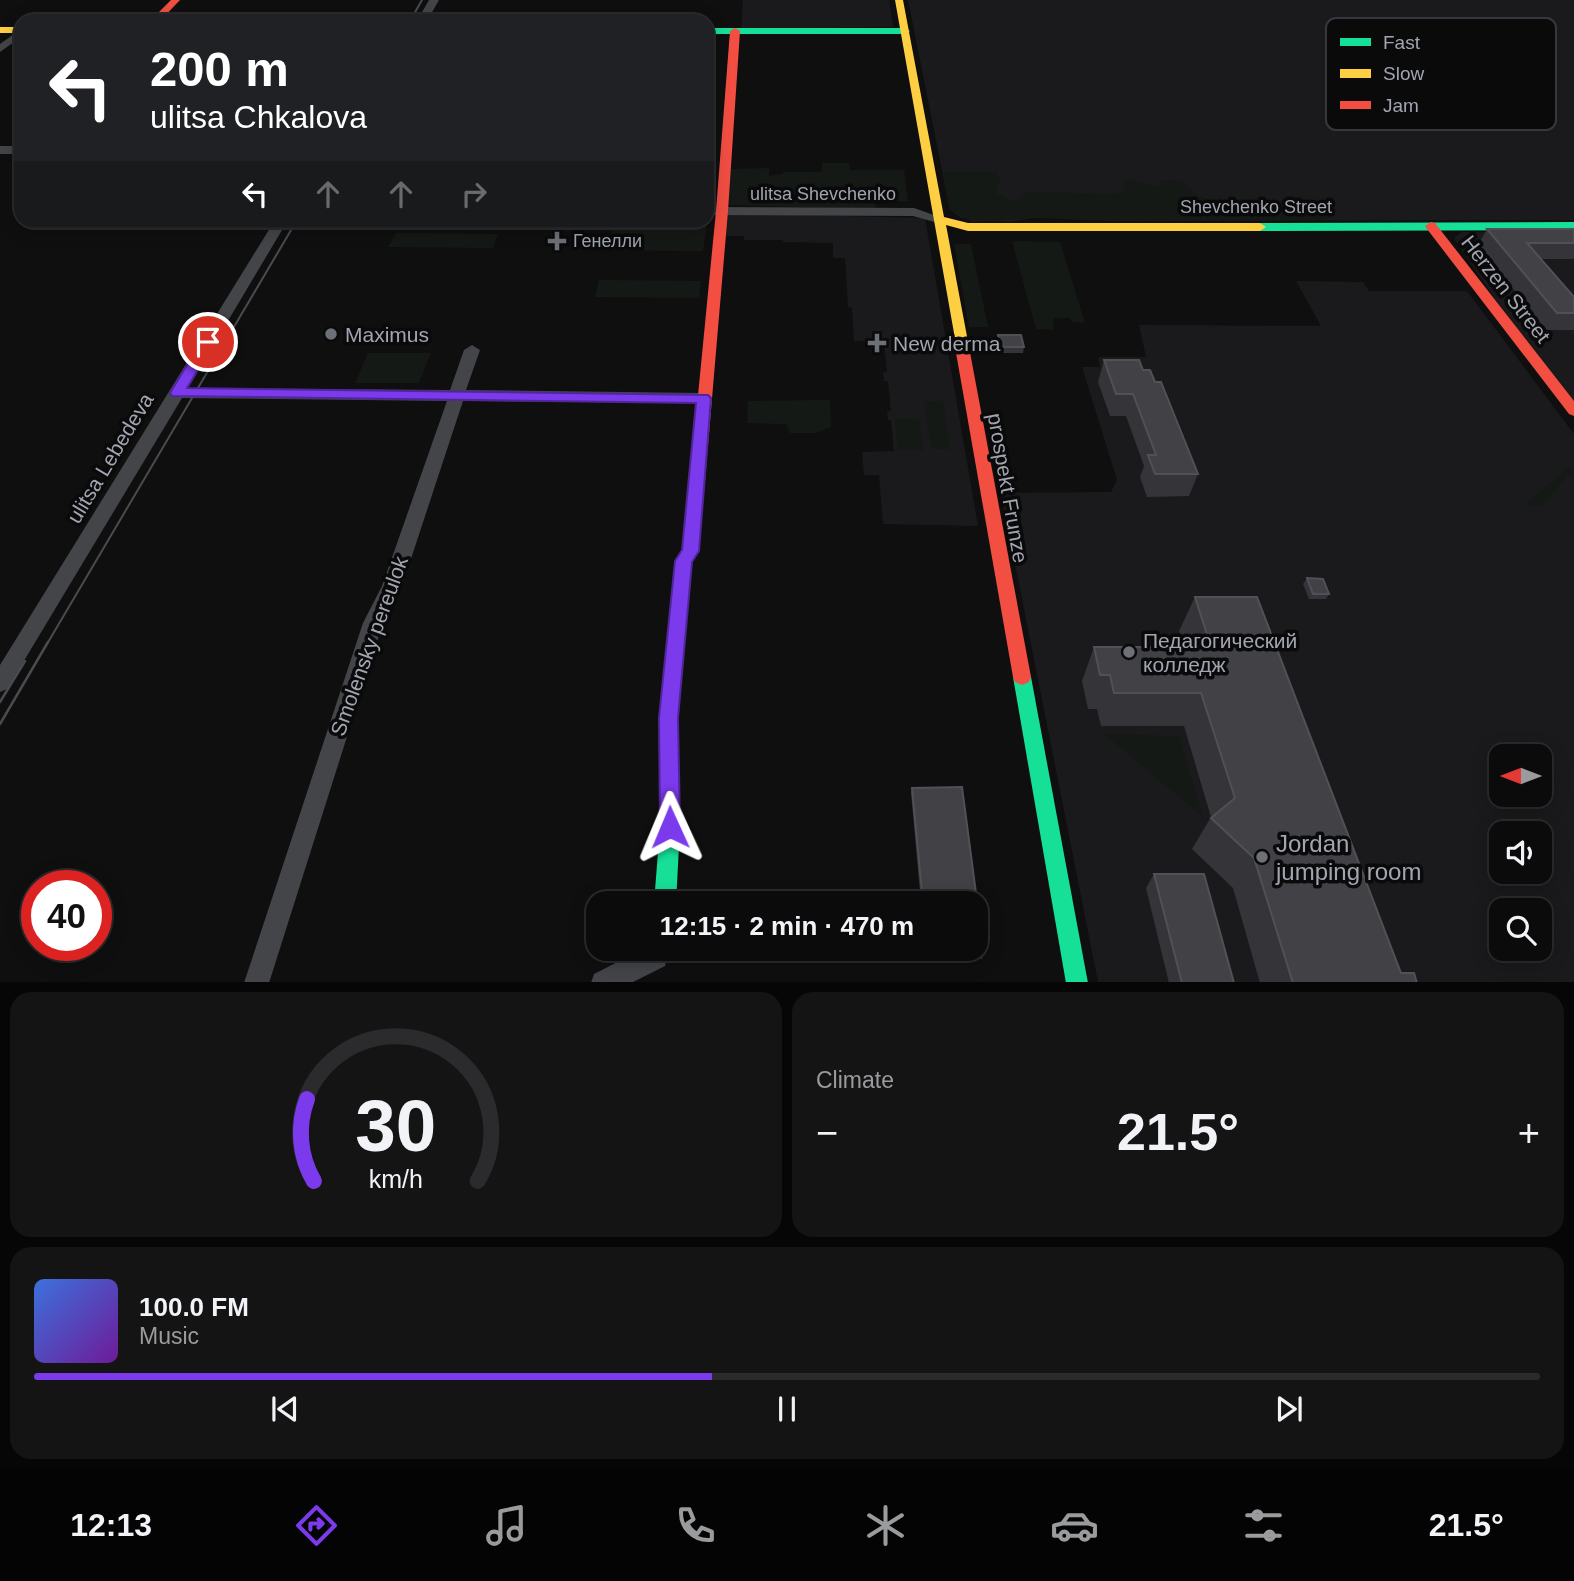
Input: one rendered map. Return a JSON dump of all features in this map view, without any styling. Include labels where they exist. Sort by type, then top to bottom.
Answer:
[{"type":"street","points":[[162,14],[176,0]]},
{"type":"street","name":"prospekt Frunze","points":[[899,0],[1077,982]]},
{"type":"street","points":[[714,31],[905,31]]},
{"type":"street","points":[[714,211],[735,31]]},
{"type":"street","points":[[0,49],[14,37]]},
{"type":"street","name":"ulitsa Shevchenko","points":[[714,211],[914,212],[938,219]]},
{"type":"street","name":"Shevchenko Street","points":[[938,219],[968,227],[1574,226]]},
{"type":"street","name":"Herzen Street","points":[[1431,226],[1574,411]]},
{"type":"street","name":"ulitsa Lebedeva","points":[[0,683],[277,228]]},
{"type":"street","points":[[666,891],[670,827],[668,718],[683,561],[691,551],[713,228]]},
{"type":"street","name":"Smolensky pereulok","points":[[256,982],[370,631],[392,586],[472,350]]},
{"type":"street","points":[[177,393],[703,398]]},
{"type":"street","points":[[603,982],[648,961]]},
{"type":"shaded area","points":[[743,0],[889,0],[893,27],[741,29]]},
{"type":"shaded area","points":[[908,0],[1574,0],[1574,220],[1113,221],[1033,218],[1010,222],[961,218],[950,210]]},
{"type":"shaded area","points":[[822,163],[849,163],[850,170],[904,170],[908,201],[875,201],[876,209],[729,205],[729,169],[769,168],[769,176],[783,172],[822,172]]},
{"type":"shaded area","points":[[942,172],[997,172],[1000,181],[996,193],[1010,200],[1021,199],[1025,193],[1035,192],[1114,194],[1124,191],[1125,180],[1159,187],[1161,180],[1182,180],[1198,197],[1301,201],[1316,205],[1332,215],[1322,220],[1113,221],[1033,218],[972,222],[950,210]]},
{"type":"shaded area","points":[[727,213],[925,218],[978,526],[883,524],[879,475],[864,475],[862,452],[894,451],[891,420],[888,420],[887,411],[891,411],[888,381],[884,381],[883,372],[887,372],[884,342],[854,341],[852,308],[848,307],[845,258],[833,258],[833,243],[744,240],[744,236],[724,236]]},
{"type":"shaded area","points":[[612,228],[706,228],[703,251],[607,250]]},
{"type":"shaded area","points":[[1462,232],[1574,233],[1574,404],[1495,299],[1455,240]]},
{"type":"shaded area","points":[[396,233],[498,234],[493,248],[388,247]]},
{"type":"shaded area","points":[[1012,241],[1060,242],[1085,323],[1072,322],[1070,318],[1053,318],[1054,330],[1036,329]]},
{"type":"shaded area","points":[[954,244],[971,244],[988,327],[969,327]]},
{"type":"shaded area","points":[[599,280],[701,281],[699,298],[595,297]]},
{"type":"shaded area","points":[[1296,281],[1363,282],[1369,291],[1467,291],[1574,434],[1574,982],[1098,982],[1001,493],[1111,492],[1117,480],[1082,367],[1100,367],[1098,357],[1146,357],[1139,325],[1321,326]]},
{"type":"shaded area","points":[[368,353],[431,353],[419,383],[355,383]]},
{"type":"shaded area","points":[[830,400],[831,427],[816,433],[790,433],[786,424],[747,423],[748,401]]},
{"type":"shaded area","points":[[924,401],[943,401],[950,449],[931,449]]},
{"type":"shaded area","points":[[895,419],[919,419],[923,450],[898,450]]},
{"type":"shaded area","points":[[1568,467],[1574,469],[1574,479],[1567,476],[1541,507],[1527,506],[1526,504]]},
{"type":"shaded area","points":[[1104,734],[1179,736],[1203,817]]},
{"type":"building","points":[[1487,229],[1574,229],[1574,243],[1527,243],[1574,297],[1574,313],[1557,313]]},
{"type":"building","points":[[998,335],[1021,335],[1024,347],[1001,347]]},
{"type":"building","points":[[1104,360],[1139,360],[1143,370],[1150,370],[1155,382],[1161,382],[1198,474],[1155,474],[1148,455],[1156,455],[1133,394],[1116,394]]},
{"type":"building","points":[[1307,578],[1323,579],[1329,594],[1313,594]]},
{"type":"building","points":[[1195,597],[1257,597],[1401,973],[1414,973],[1417,982],[1293,982],[1254,858],[1211,818],[1235,798],[1201,693],[1114,693],[1110,675],[1100,675],[1094,647],[1211,647]]},
{"type":"building","points":[[962,787],[976,891],[922,891],[912,788]]},
{"type":"building","points":[[1154,874],[1204,874],[1234,982],[1182,982]]},
{"type":"tram line","points":[[414,14],[422,0]]},
{"type":"tram line","points":[[47,644],[292,228]]},
{"type":"tram line","points":[[0,724],[48,642]]},
{"type":"tram line","points":[[0,702],[25,661]]},
{"type":"traffic: fast","points":[[714,31],[905,31]]},
{"type":"traffic: fast","points":[[1260,227],[1574,226]]},
{"type":"traffic: fast","points":[[666,891],[670,827],[668,718],[676,638]]},
{"type":"traffic: fast","points":[[1022,677],[1077,982]]},
{"type":"traffic: slow","points":[[899,0],[962,347]]},
{"type":"traffic: slow","points":[[0,30],[14,30]]},
{"type":"traffic: slow","points":[[938,219],[968,227],[1260,227]]},
{"type":"traffic: jam","points":[[162,14],[176,0]]},
{"type":"traffic: jam","points":[[676,638],[683,561],[691,551],[722,211],[735,31]]},
{"type":"traffic: jam","points":[[1431,226],[1574,411]]},
{"type":"traffic: jam","points":[[962,347],[1022,677]]},
{"type":"place","name":"Генелли","points":[[557,241]]},
{"type":"place","name":"Maximus","points":[[331,334]]},
{"type":"place","name":"New derma","points":[[877,343]]},
{"type":"place","name":"Педагогический колледж","points":[[1129,652]]},
{"type":"place","name":"Jordan jumping room","points":[[1262,857]]},
{"type":"route","points":[[208,342],[177,393],[703,398],[691,551],[683,561],[668,718],[670,827]]}]
